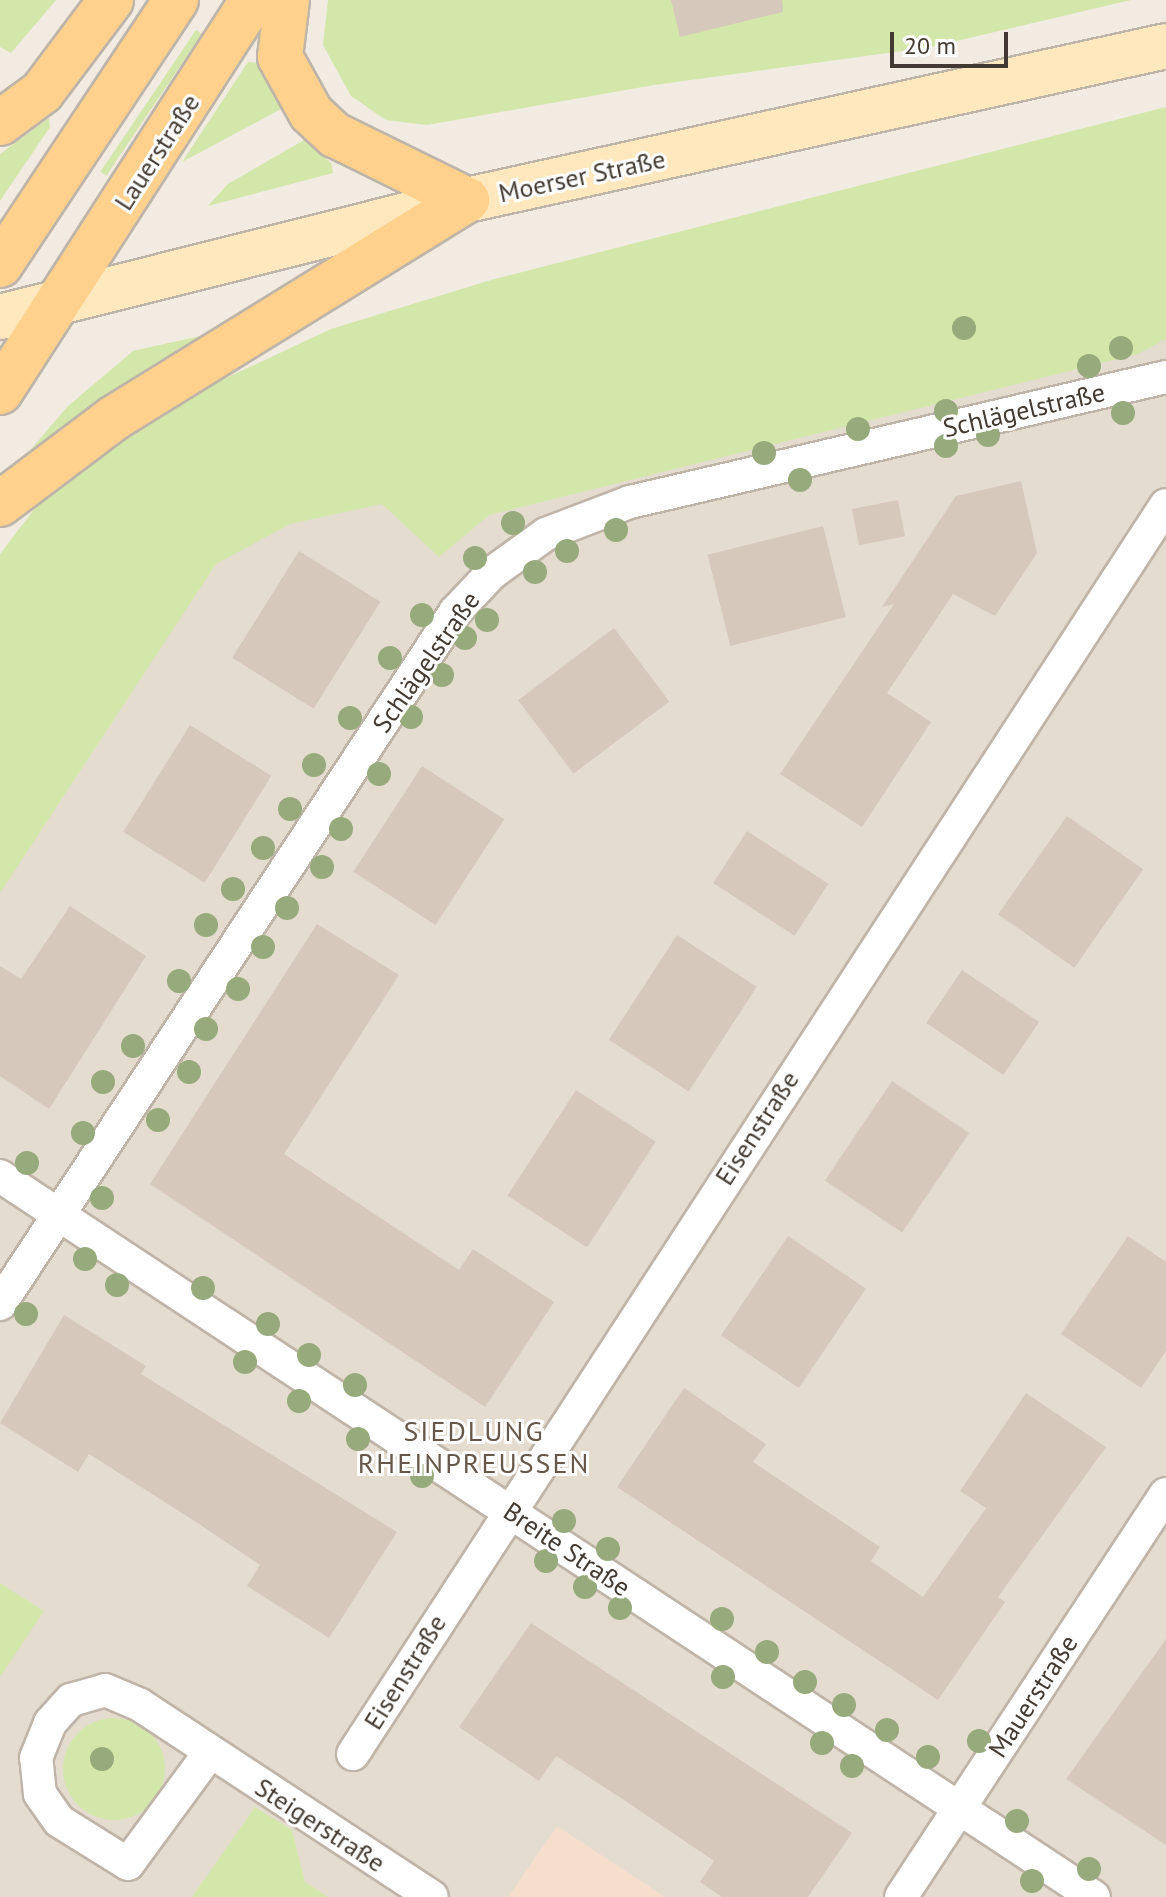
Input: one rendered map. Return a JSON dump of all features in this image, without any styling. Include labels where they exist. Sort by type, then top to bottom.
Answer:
[{"type":"main road","points":[[0,123],[42,92],[111,0]]},
{"type":"main road","points":[[0,265],[176,0]]},
{"type":"main road","name":"Lauerstraße","points":[[0,392],[253,0]]},
{"type":"main road","points":[[287,0],[280,57],[311,113],[335,135],[467,200]]},
{"type":"main road","name":"Moerser Straße","points":[[0,317],[467,200],[1166,46]]},
{"type":"main road","points":[[0,504],[114,418],[467,200]]},
{"type":"street","name":"Schlägelstraße","points":[[0,1304],[455,612],[492,573],[546,534],[630,502],[1166,377]]},
{"type":"street","name":"Eisenstraße","points":[[353,1754],[508,1509],[1166,505]]},
{"type":"street","name":"Breite Straße","points":[[0,1176],[1094,1897]]},
{"type":"street","name":"Mauerstraße","points":[[901,1897],[1166,1494]]},
{"type":"street","name":"Steigerstraße","points":[[208,1755],[128,1864],[59,1821],[40,1794],[36,1758],[50,1723],[71,1700],[105,1690],[140,1705],[208,1755],[432,1897]]},
{"type":"shaded area","points":[[1166,177],[1166,1897],[0,1897],[0,578]]},
{"type":"shaded area","points":[[557,1826],[665,1897],[508,1897]]},
{"type":"green space","points":[[0,0],[56,0],[11,53],[0,47]]},
{"type":"green space","points":[[328,0],[1131,0],[931,47],[654,85],[427,125],[386,120],[351,96],[323,45]]},
{"type":"green space","points":[[196,30],[202,34],[106,176],[100,172]]},
{"type":"green space","points":[[248,62],[261,63],[281,109],[182,162]]},
{"type":"green space","points":[[1166,107],[1166,339],[1138,354],[489,515],[439,557],[382,504],[290,524],[216,564],[0,893],[0,554],[48,491],[168,405],[331,329],[491,280]]},
{"type":"green space","points":[[49,118],[50,127],[0,201],[0,154]]},
{"type":"green space","points":[[304,140],[331,163],[333,173],[208,206],[228,184]]},
{"type":"green space","points":[[200,336],[196,344],[119,388],[27,454],[67,407],[133,351]]},
{"type":"green space","points":[[0,1583],[44,1611],[0,1677]]},
{"type":"green space","points":[[114,1718],[133,1722],[150,1733],[161,1750],[165,1769],[161,1788],[150,1805],[133,1816],[114,1820],[95,1816],[78,1805],[67,1788],[63,1769],[67,1750],[78,1733],[95,1722]]},
{"type":"green space","points":[[255,1807],[292,1830],[305,1882],[328,1897],[192,1897]]},
{"type":"building","points":[[671,0],[782,0],[783,12],[680,37]]},
{"type":"building","points":[[1021,481],[1037,553],[995,616],[953,594],[887,693],[931,722],[862,827],[780,774],[894,604],[882,607],[956,496]]},
{"type":"building","points":[[898,500],[905,536],[859,545],[852,509]]},
{"type":"building","points":[[823,526],[846,617],[730,646],[708,555]]},
{"type":"building","points":[[299,551],[380,602],[314,709],[232,658]]},
{"type":"building","points":[[614,628],[669,701],[574,774],[518,700]]},
{"type":"building","points":[[190,725],[271,776],[205,883],[123,832]]},
{"type":"building","points":[[422,766],[504,819],[436,925],[353,872]]},
{"type":"building","points":[[1067,816],[1143,869],[1074,968],[998,914]]},
{"type":"building","points":[[747,831],[828,884],[795,936],[713,883]]},
{"type":"building","points":[[70,906],[146,956],[49,1109],[0,1076],[0,966],[21,979]]},
{"type":"building","points":[[317,924],[399,975],[284,1154],[459,1270],[473,1249],[554,1302],[485,1407],[150,1184]]},
{"type":"building","points":[[677,935],[757,987],[689,1092],[609,1040]]},
{"type":"building","points":[[962,970],[1039,1022],[1003,1075],[926,1023]]},
{"type":"building","points":[[892,1081],[969,1133],[902,1232],[825,1180]]},
{"type":"building","points":[[576,1090],[656,1142],[587,1247],[507,1196]]},
{"type":"building","points":[[788,1236],[866,1289],[799,1388],[721,1335]]},
{"type":"building","points":[[1128,1236],[1166,1262],[1166,1351],[1141,1388],[1061,1334]]},
{"type":"building","points":[[64,1315],[146,1366],[141,1374],[397,1532],[329,1638],[247,1586],[260,1565],[193,1520],[89,1454],[78,1472],[0,1423]]},
{"type":"building","points":[[684,1388],[766,1444],[753,1462],[880,1547],[871,1561],[923,1597],[986,1508],[960,1491],[1026,1393],[1106,1447],[998,1597],[1005,1602],[938,1700],[617,1487]]},
{"type":"building","points":[[531,1623],[852,1833],[808,1897],[722,1897],[700,1882],[714,1861],[556,1756],[539,1781],[459,1727]]},
{"type":"building","points":[[1166,1639],[1166,1845],[1066,1779]]},
{"type":"district","name":"SIEDLUNG RHEINPREUSSEN","points":[[474,1447]]}]
